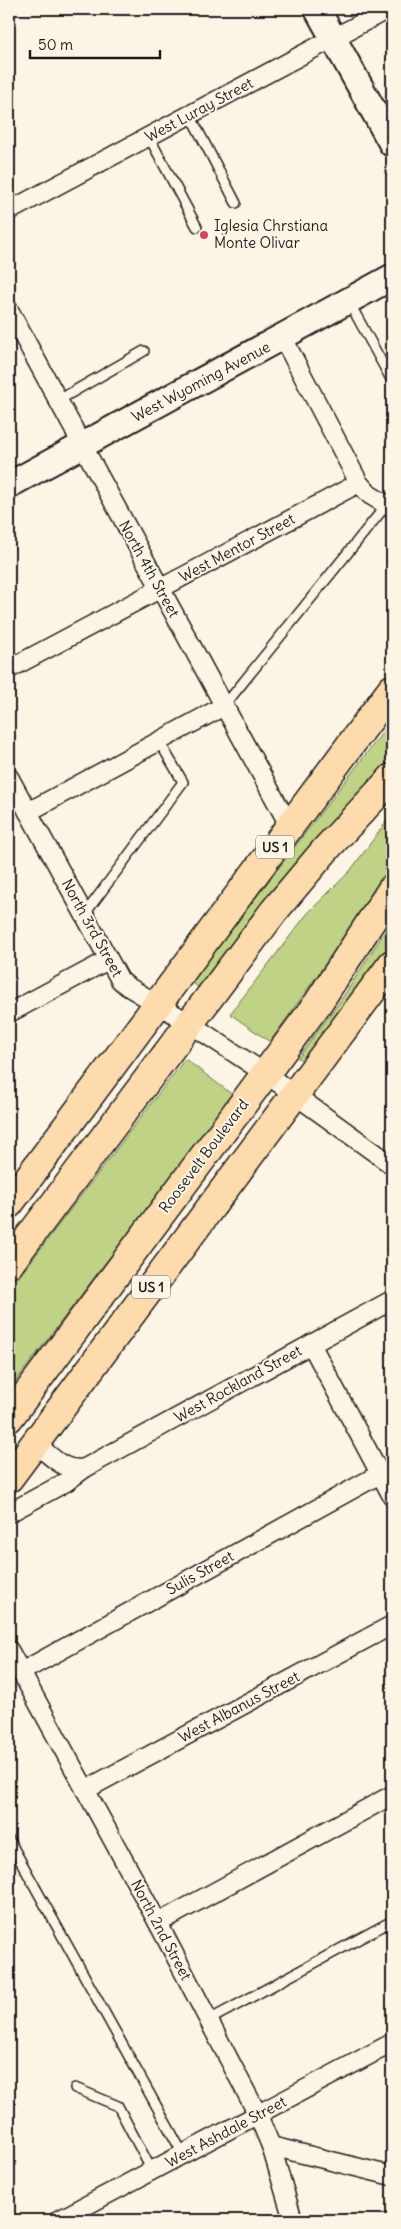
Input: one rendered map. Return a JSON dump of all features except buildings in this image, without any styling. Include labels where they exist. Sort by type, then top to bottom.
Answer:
[{"type":"highway","name":"US 1","points":[[9,1204],[392,689]]},
{"type":"highway","name":"US 1","points":[[9,1264],[189,1023],[299,880],[392,778]]},
{"type":"highway","name":"Roosevelt Boulevard","points":[[9,1418],[266,1074],[334,980],[392,889]]},
{"type":"highway","name":"US 1","points":[[9,1478],[392,964]]},
{"type":"highway","points":[[9,1418],[123,1325]]},
{"type":"street","points":[[317,9],[392,144]]},
{"type":"street","name":"West Luray Street","points":[[9,211],[388,9]]},
{"type":"street","name":"West Wyoming Avenue","points":[[9,485],[283,338],[392,277]]},
{"type":"street","name":"North 4th Street","points":[[9,310],[290,827]]},
{"type":"street","points":[[283,338],[359,483],[370,495],[391,503]]},
{"type":"street","name":"West Mentor Street","points":[[9,669],[359,483]]},
{"type":"street","points":[[28,812],[224,706]]},
{"type":"street","name":"North 3rd Street","points":[[9,777],[114,972],[127,986],[189,1023],[266,1074]]},
{"type":"street","points":[[9,1013],[108,960]]},
{"type":"street","points":[[266,1074],[392,1165]]},
{"type":"street","name":"West Rockland Street","points":[[9,1513],[66,1482],[85,1468],[392,1300]]},
{"type":"street","points":[[311,1344],[392,1496]]},
{"type":"street","points":[[35,1443],[65,1466],[76,1470],[85,1468]]},
{"type":"street","name":"Sulis Street","points":[[20,1672],[380,1474]]},
{"type":"street","name":"West Albanus Street","points":[[85,1790],[392,1625]]},
{"type":"street","name":"North 2nd Street","points":[[9,1650],[158,1923],[258,2115],[270,2146],[293,2220]]},
{"type":"street","points":[[158,1923],[392,1795]]},
{"type":"street","name":"West Ashdale Street","points":[[59,2220],[392,2043]]},
{"type":"street","points":[[270,2146],[392,2176]]},
{"type":"lane","points":[[190,115],[236,203]]},
{"type":"lane","points":[[149,136],[198,228]]},
{"type":"lane","points":[[348,301],[392,381]]},
{"type":"lane","points":[[58,401],[144,351]]},
{"type":"lane","points":[[224,706],[391,503]]},
{"type":"lane","points":[[84,915],[183,782],[159,741]]},
{"type":"lane","points":[[9,1840],[183,2154]]},
{"type":"lane","points":[[209,2020],[392,1921]]},
{"type":"lane","points":[[75,2088],[118,2106],[152,2171]]},
{"type":"green space","points":[[392,720],[392,759],[201,989],[191,982]]},
{"type":"green space","points":[[392,814],[392,864],[370,901],[270,1042],[230,1014],[307,914],[350,871]]},
{"type":"green space","points":[[392,920],[392,944],[306,1063],[298,1058],[343,997]]},
{"type":"green space","points":[[185,1059],[233,1095],[9,1390],[9,1290]]},
{"type":"place","name":"Iglesia Chrstiana Monte Olivar","points":[[204,235]]}]
